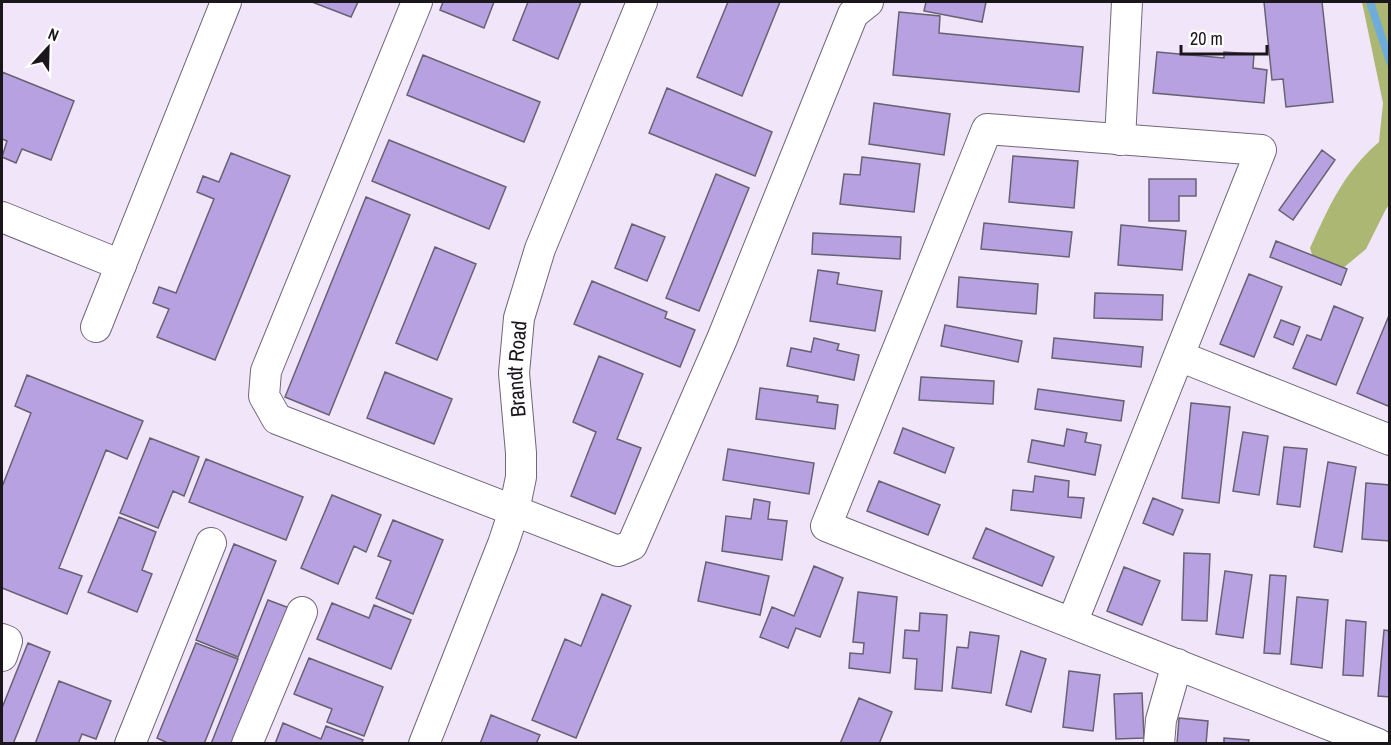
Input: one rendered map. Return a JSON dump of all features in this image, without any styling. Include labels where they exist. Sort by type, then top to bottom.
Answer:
[{"type":"street","points":[[96,327],[226,2]]},
{"type":"street","points":[[417,2],[266,371],[264,396],[277,419],[618,551],[632,545],[722,339],[853,14],[868,2]]},
{"type":"street","name":"Brandt Road","points":[[424,744],[504,544],[514,511],[521,477],[514,373],[519,318],[540,249],[642,2]]},
{"type":"street","points":[[1120,140],[1127,2]]},
{"type":"street","points":[[1072,623],[1260,150],[987,129],[826,525],[1072,623],[1378,744]]},
{"type":"street","points":[[2,217],[121,265]]},
{"type":"street","points":[[1179,356],[1389,440]]},
{"type":"street","points":[[130,744],[211,543]]},
{"type":"street","points":[[247,744],[302,612]]},
{"type":"street","points":[[2,639],[8,641],[2,656]]},
{"type":"street","points":[[1159,744],[1161,720],[1177,664]]},
{"type":"green space","points":[[1362,2],[1389,2],[1389,205],[1366,249],[1336,274],[1318,274],[1310,248],[1346,178],[1379,142],[1383,103]]},
{"type":"building","points":[[312,2],[358,2],[351,17]]},
{"type":"building","points":[[443,2],[494,2],[484,28],[440,10]]},
{"type":"building","points":[[528,2],[581,2],[558,59],[513,40]]},
{"type":"building","points":[[728,2],[780,2],[742,96],[697,77]]},
{"type":"building","points":[[926,2],[986,2],[982,22],[924,11]]},
{"type":"building","points":[[1264,2],[1322,2],[1333,102],[1286,107],[1283,79],[1272,80]]},
{"type":"building","points":[[899,12],[940,16],[939,33],[1083,47],[1079,92],[893,75]]},
{"type":"building","points":[[1157,52],[1224,58],[1224,52],[1254,54],[1253,68],[1267,70],[1264,103],[1153,93]]},
{"type":"building","points":[[423,55],[540,102],[524,142],[407,95]]},
{"type":"building","points":[[2,72],[74,101],[51,160],[22,149],[16,163],[2,157],[7,141],[2,139]]},
{"type":"building","points":[[667,88],[772,132],[755,176],[649,133]]},
{"type":"building","points":[[874,103],[950,114],[944,155],[869,144]]},
{"type":"building","points":[[389,140],[506,187],[489,229],[372,181]]},
{"type":"building","points":[[1322,150],[1335,160],[1293,220],[1279,210]]},
{"type":"building","points":[[231,153],[290,176],[215,360],[157,337],[169,309],[153,303],[159,287],[176,293],[214,199],[197,192],[203,176],[219,182]]},
{"type":"building","points":[[1013,156],[1078,161],[1074,208],[1009,202]]},
{"type":"building","points":[[862,157],[920,164],[914,212],[840,204],[844,174],[860,175]]},
{"type":"building","points":[[716,174],[749,188],[699,311],[666,298]]},
{"type":"building","points":[[1149,179],[1196,179],[1196,196],[1179,196],[1179,221],[1149,221]]},
{"type":"building","points":[[366,197],[410,215],[329,415],[285,397]]},
{"type":"building","points":[[984,223],[1072,232],[1069,257],[981,249]]},
{"type":"building","points":[[632,224],[665,237],[647,281],[615,268]]},
{"type":"building","points":[[1121,225],[1186,231],[1182,270],[1118,265]]},
{"type":"building","points":[[813,233],[901,237],[900,259],[812,254]]},
{"type":"building","points":[[1276,241],[1347,269],[1341,285],[1270,257]]},
{"type":"building","points":[[435,247],[476,264],[437,360],[396,343]]},
{"type":"building","points":[[818,270],[839,273],[837,284],[882,291],[875,331],[810,321]]},
{"type":"building","points":[[1249,274],[1282,287],[1254,357],[1220,344]]},
{"type":"building","points":[[959,277],[1038,284],[1036,314],[957,307]]},
{"type":"building","points":[[592,281],[667,312],[665,318],[695,330],[680,367],[574,324]]},
{"type":"building","points":[[1095,293],[1163,295],[1162,320],[1094,318]]},
{"type":"building","points":[[1334,306],[1363,318],[1336,385],[1293,368],[1307,335],[1321,340]]},
{"type":"building","points":[[1390,313],[1390,401],[1388,406],[1357,393]]},
{"type":"building","points":[[1281,320],[1300,327],[1293,345],[1274,337]]},
{"type":"building","points":[[945,325],[1022,341],[1018,362],[941,346]]},
{"type":"building","points":[[814,338],[839,344],[837,350],[859,355],[854,380],[787,366],[791,348],[811,352]]},
{"type":"building","points":[[1054,338],[1143,347],[1141,367],[1052,358]]},
{"type":"building","points":[[599,356],[643,374],[617,439],[641,448],[615,514],[571,496],[596,432],[573,422]]},
{"type":"building","points":[[385,372],[452,399],[434,444],[367,418]]},
{"type":"building","points":[[27,375],[143,421],[127,459],[106,450],[59,568],[82,576],[67,614],[2,588],[2,487],[31,413],[15,406]]},
{"type":"building","points":[[921,377],[994,381],[993,404],[919,400]]},
{"type":"building","points":[[760,388],[818,396],[817,402],[838,405],[835,429],[756,419]]},
{"type":"building","points":[[1038,389],[1124,401],[1121,421],[1035,409]]},
{"type":"building","points":[[1191,403],[1230,407],[1219,503],[1182,498]]},
{"type":"building","points":[[903,428],[954,448],[945,473],[894,453]]},
{"type":"building","points":[[1067,429],[1087,433],[1085,442],[1101,445],[1095,475],[1028,462],[1032,440],[1064,446]]},
{"type":"building","points":[[1243,432],[1268,436],[1259,495],[1233,491]]},
{"type":"building","points":[[150,438],[199,457],[184,496],[173,491],[158,528],[120,513]]},
{"type":"building","points":[[1284,447],[1307,449],[1300,507],[1277,504]]},
{"type":"building","points":[[728,449],[814,463],[809,494],[723,480]]},
{"type":"building","points":[[206,459],[303,497],[286,540],[189,502]]},
{"type":"building","points":[[1328,462],[1356,467],[1342,552],[1314,547]]},
{"type":"building","points":[[1035,476],[1069,481],[1068,497],[1084,498],[1081,518],[1011,510],[1013,490],[1033,492]]},
{"type":"building","points":[[879,481],[940,505],[928,535],[867,511]]},
{"type":"building","points":[[1366,483],[1390,485],[1390,541],[1362,539]]},
{"type":"building","points":[[332,495],[381,515],[366,552],[354,546],[338,584],[301,568]]},
{"type":"building","points":[[1153,498],[1183,510],[1173,535],[1143,523]]},
{"type":"building","points":[[754,499],[770,502],[768,519],[787,521],[782,560],[722,551],[726,516],[751,519]]},
{"type":"building","points":[[119,517],[156,532],[142,570],[152,574],[137,612],[88,592]]},
{"type":"building","points":[[393,520],[443,540],[413,614],[376,598],[391,561],[378,556]]},
{"type":"building","points":[[986,528],[1054,557],[1042,586],[973,558]]},
{"type":"building","points":[[234,544],[276,561],[238,657],[196,640]]},
{"type":"building","points":[[1184,553],[1210,554],[1207,621],[1182,620]]},
{"type":"building","points":[[706,562],[769,576],[760,615],[698,601]]},
{"type":"building","points":[[814,566],[843,578],[820,637],[796,628],[788,648],[760,637],[772,607],[794,616]]},
{"type":"building","points":[[1124,567],[1160,581],[1142,625],[1107,611]]},
{"type":"building","points":[[1225,571],[1252,575],[1243,638],[1216,634]]},
{"type":"building","points":[[1270,575],[1286,576],[1280,654],[1264,653]]},
{"type":"building","points":[[858,592],[897,597],[890,673],[849,668],[850,653],[863,654],[864,643],[853,642]]},
{"type":"building","points":[[602,594],[631,606],[576,738],[532,720],[565,639],[581,646]]},
{"type":"building","points":[[1297,597],[1328,600],[1322,668],[1291,664]]},
{"type":"building","points":[[268,600],[292,609],[239,744],[211,744]]},
{"type":"building","points":[[332,603],[369,618],[374,605],[411,620],[391,669],[317,639]]},
{"type":"building","points":[[920,613],[947,615],[942,691],[915,689],[917,659],[903,658],[905,630],[919,631]]},
{"type":"building","points":[[1346,620],[1366,622],[1363,676],[1343,675]]},
{"type":"building","points":[[1384,630],[1390,631],[1390,697],[1378,696]]},
{"type":"building","points":[[970,632],[999,636],[991,693],[952,688],[957,647],[968,648]]},
{"type":"building","points":[[28,643],[50,652],[13,744],[2,744],[2,708]]},
{"type":"building","points":[[196,643],[238,659],[204,744],[170,744],[157,738]]},
{"type":"building","points":[[1021,651],[1046,659],[1031,712],[1006,705]]},
{"type":"building","points":[[309,658],[383,687],[364,736],[327,722],[332,709],[294,694]]},
{"type":"building","points":[[1069,671],[1100,675],[1093,731],[1063,727]]},
{"type":"building","points":[[59,681],[111,701],[96,739],[82,734],[78,744],[35,744]]},
{"type":"building","points":[[1142,693],[1144,738],[1116,739],[1114,694]]},
{"type":"building","points":[[859,698],[892,712],[879,744],[840,744]]},
{"type":"building","points":[[491,715],[540,735],[536,744],[480,744]]},
{"type":"building","points":[[1179,718],[1208,721],[1206,744],[1177,744]]},
{"type":"building","points":[[283,723],[321,739],[326,726],[363,740],[361,744],[275,744]]},
{"type":"building","points":[[1224,738],[1249,740],[1248,744],[1224,744]]},
{"type":"waterway","points":[[1370,2],[1390,62]]}]
